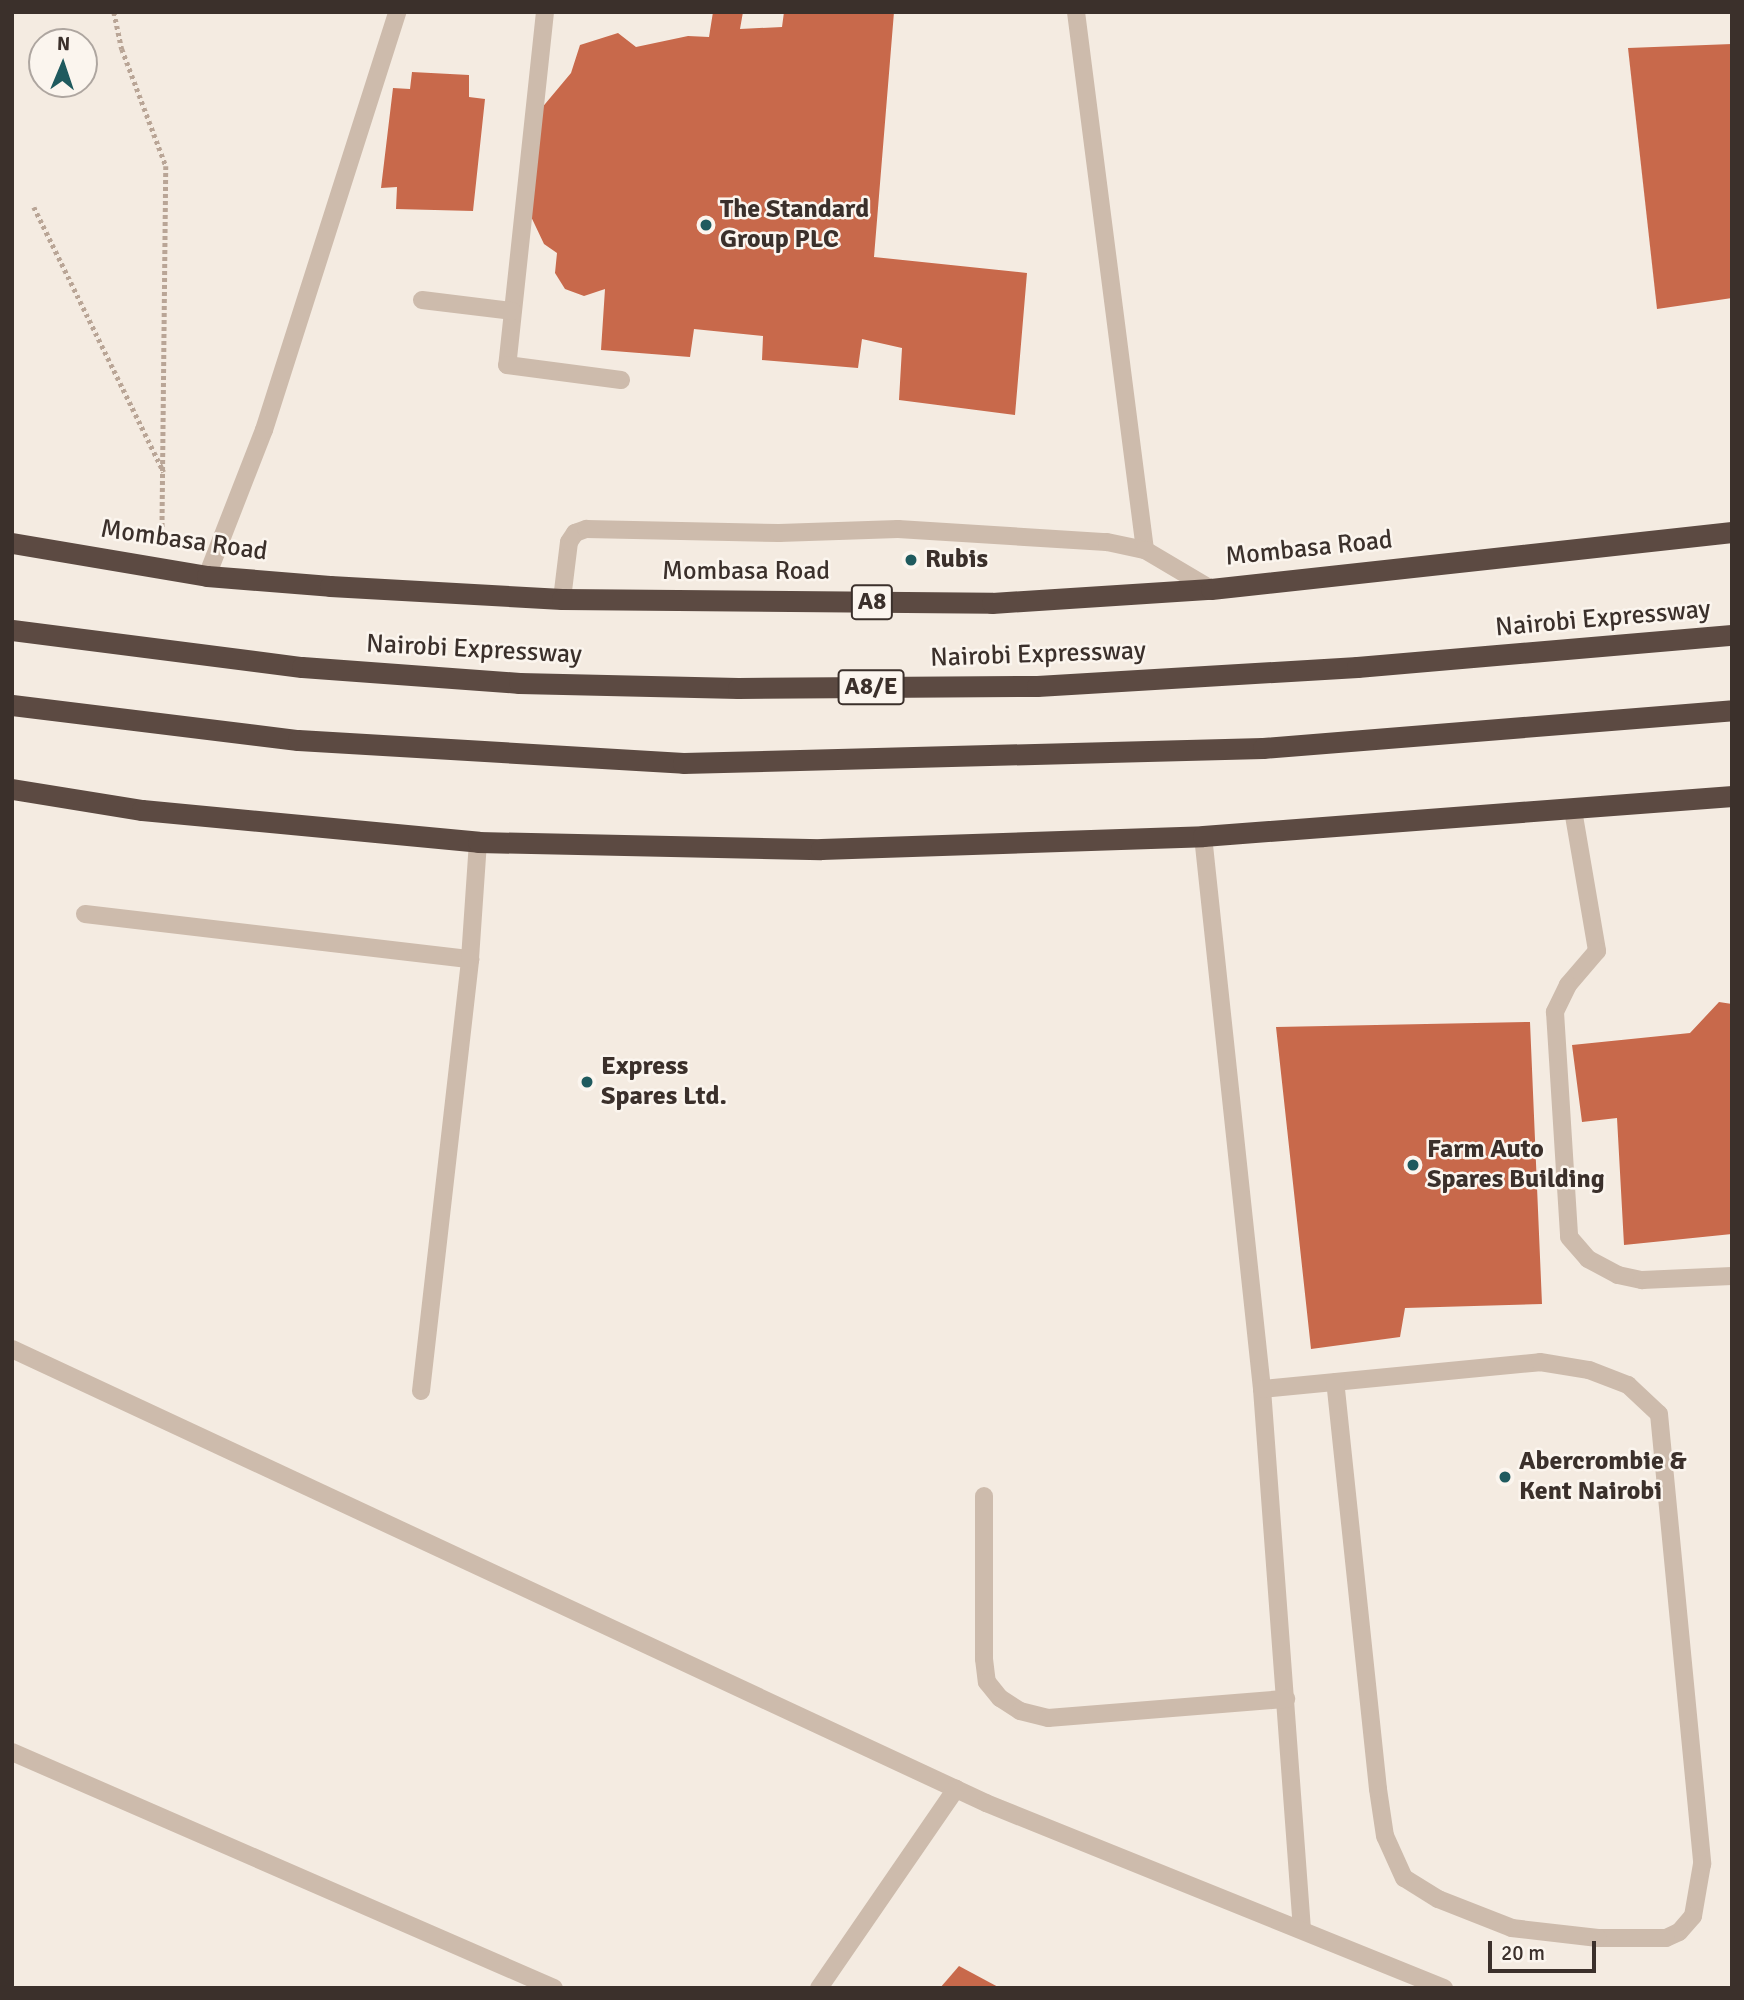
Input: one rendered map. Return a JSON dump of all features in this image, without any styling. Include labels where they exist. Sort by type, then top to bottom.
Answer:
[{"type":"highway","name":"Mombasa Road","points":[[12,543],[207,576],[562,599],[992,603],[1211,589],[1732,532]]},
{"type":"highway","name":"Nairobi Expressway","points":[[12,630],[302,667],[519,683],[738,688],[1037,686],[1357,667],[1732,635]]},
{"type":"highway","points":[[12,705],[298,740],[684,763],[1263,748],[1732,710]]},
{"type":"highway","points":[[12,789],[142,810],[478,842],[821,849],[1203,836],[1732,796]]},
{"type":"lane","points":[[207,576],[264,430],[397,12]]},
{"type":"lane","points":[[545,12],[507,365],[621,380]]},
{"type":"lane","points":[[1076,12],[1145,550]]},
{"type":"lane","points":[[422,300],[512,311]]},
{"type":"lane","points":[[562,599],[569,542],[586,529],[691,533],[898,529],[1107,542],[1145,550],[1211,589]]},
{"type":"lane","points":[[1573,810],[1597,951],[1568,985],[1555,1012],[1569,1237],[1588,1258],[1618,1275],[1642,1280],[1732,1276]]},
{"type":"lane","points":[[1203,836],[1262,1389],[1303,1930]]},
{"type":"lane","points":[[421,1391],[470,959],[478,842]]},
{"type":"lane","points":[[85,914],[470,959]]},
{"type":"lane","points":[[12,1349],[956,1789],[1444,1988]]},
{"type":"lane","points":[[1262,1389],[1540,1362],[1589,1370],[1629,1385],[1659,1414],[1702,1864],[1693,1916],[1679,1932],[1666,1938],[1598,1938],[1512,1928],[1438,1899],[1404,1878],[1385,1836],[1378,1789],[1335,1382]]},
{"type":"lane","points":[[984,1496],[985,1659],[987,1682],[1000,1698],[1020,1711],[1048,1718],[1286,1699]]},
{"type":"lane","points":[[12,1752],[554,1988]]},
{"type":"lane","points":[[819,1988],[956,1789]]},
{"type":"path","points":[[114,12],[122,49],[166,166],[165,473],[161,570]]},
{"type":"path","points":[[34,206],[165,473]]},
{"type":"building","name":"The Standard Group PLC","points":[[713,12],[743,12],[740,29],[782,27],[784,12],[894,12],[874,257],[1027,273],[1015,415],[899,400],[902,348],[862,339],[858,368],[762,360],[763,336],[694,329],[690,357],[601,350],[605,289],[584,296],[565,289],[555,273],[557,253],[544,244],[526,206],[535,116],[571,73],[580,45],[618,33],[636,47],[688,36],[709,37]]},
{"type":"building","points":[[1732,44],[1732,298],[1657,309],[1628,48]]},
{"type":"building","points":[[412,72],[469,75],[469,97],[485,99],[473,211],[396,209],[397,187],[381,188],[393,88],[410,89]]},
{"type":"building","points":[[1719,1002],[1732,1004],[1732,1234],[1624,1245],[1617,1118],[1582,1122],[1572,1045],[1690,1033]]},
{"type":"building","name":"Farm Auto Spares Building","points":[[1530,1022],[1542,1304],[1405,1308],[1400,1337],[1311,1349],[1276,1027]]},
{"type":"building","points":[[959,1966],[1000,1988],[940,1988]]},
{"type":"place","name":"The Standard Group PLC","points":[[706,225]]},
{"type":"place","name":"Rubis","points":[[911,560]]},
{"type":"place","name":"Express Spares Ltd.","points":[[587,1082]]},
{"type":"place","name":"Farm Auto Spares Building","points":[[1413,1165]]},
{"type":"place","name":"Abercrombie & Kent Nairobi","points":[[1505,1477]]}]
